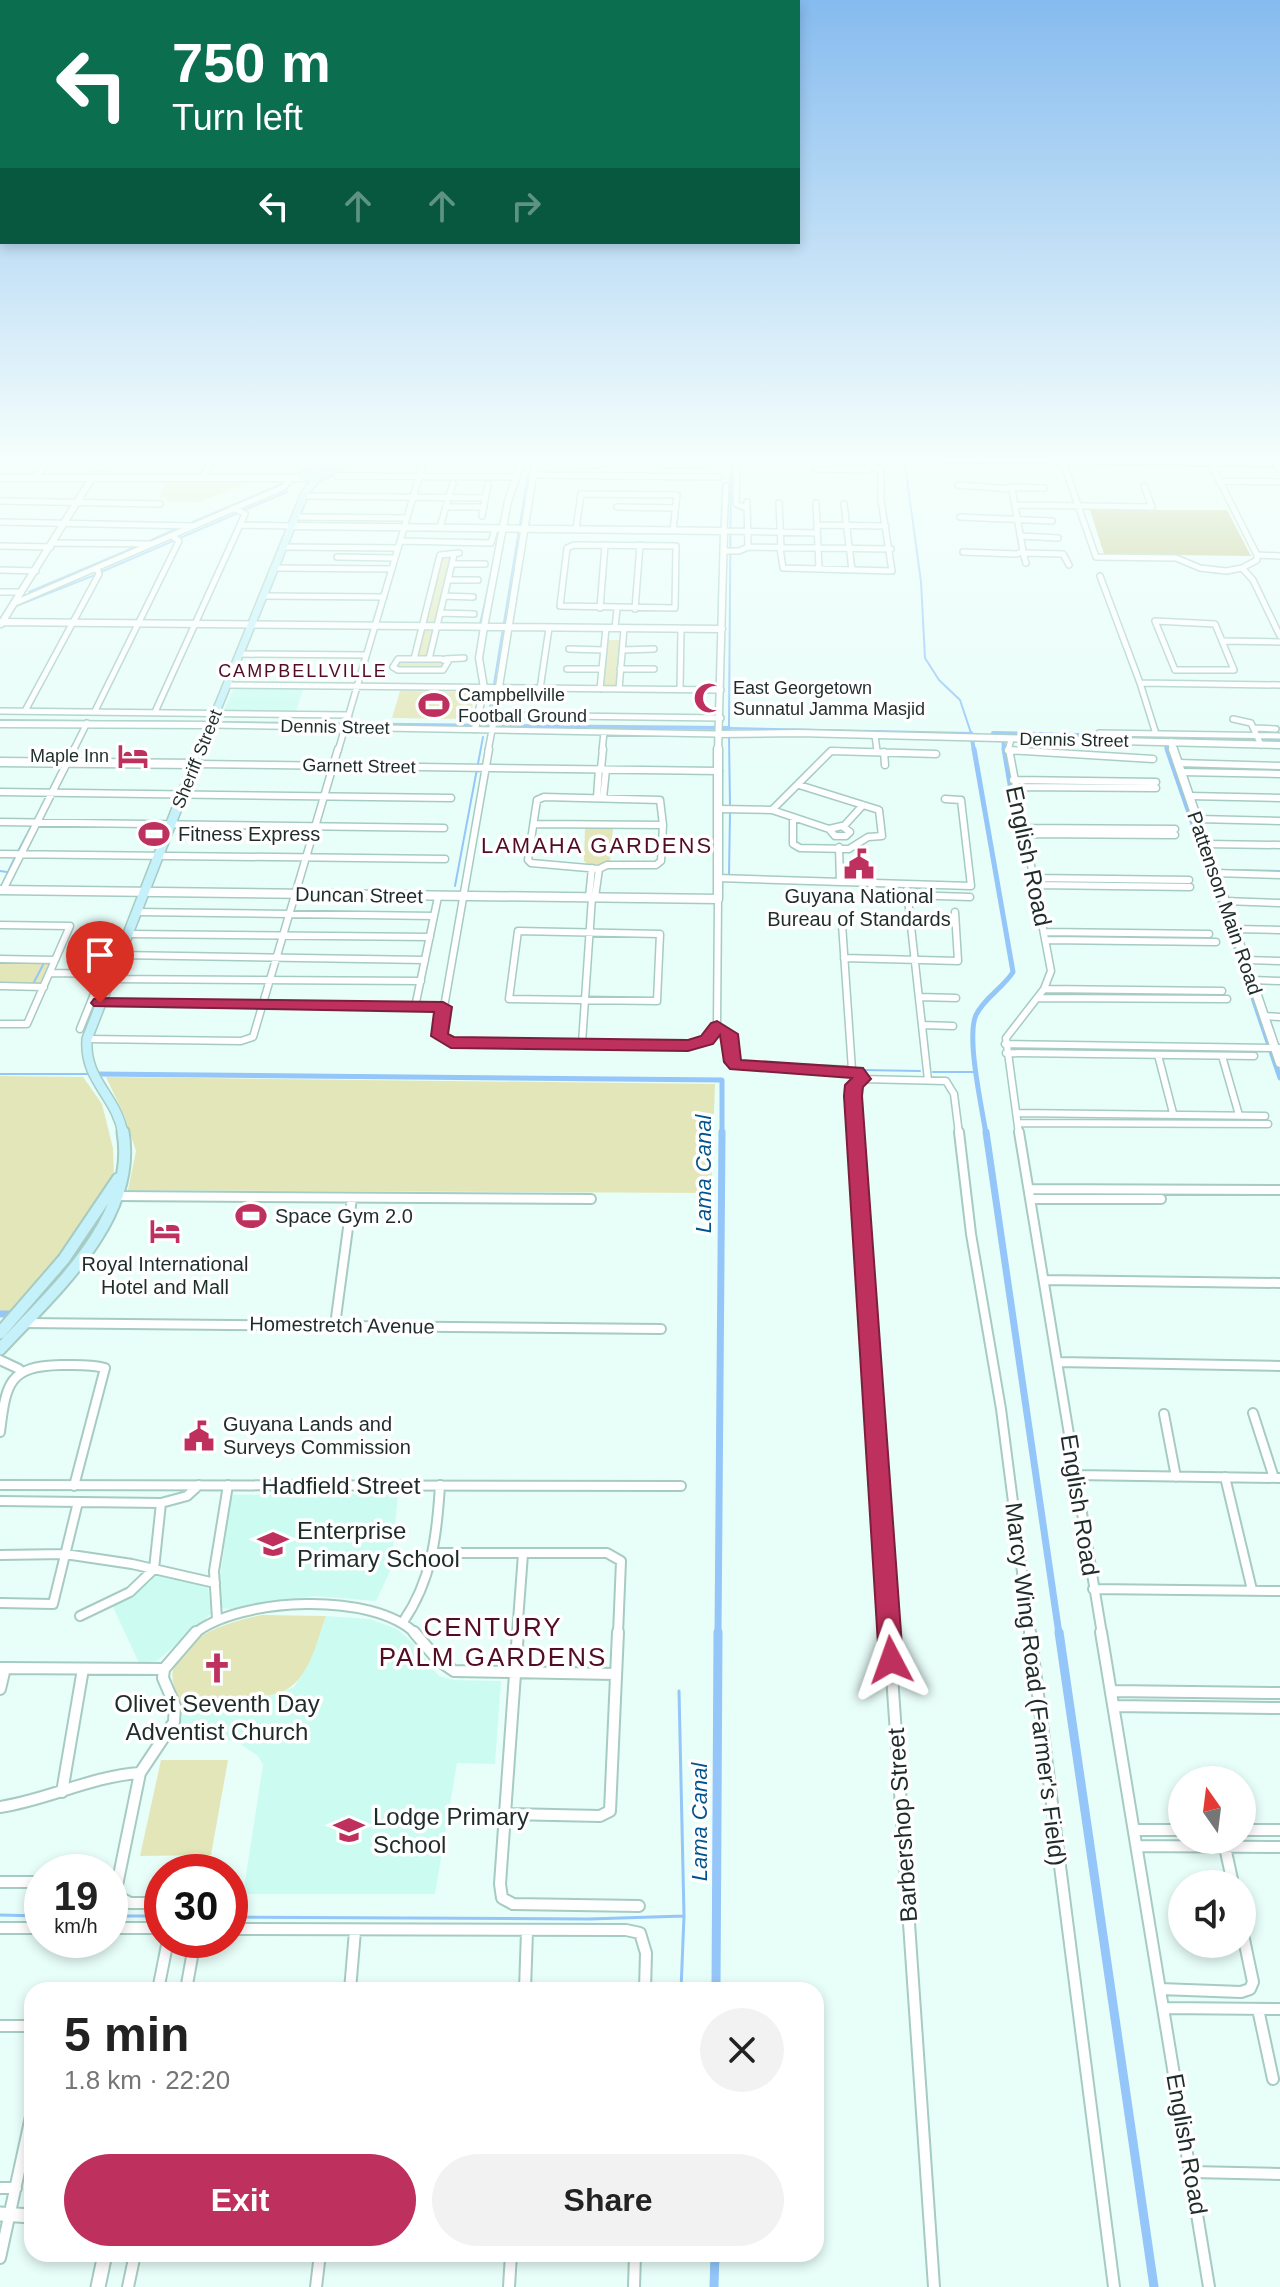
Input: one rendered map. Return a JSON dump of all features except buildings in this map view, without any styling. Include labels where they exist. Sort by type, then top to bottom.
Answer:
[{"type":"main road","name":"Sheriff Street","points":[[87,1039],[108,975],[128,934],[278,564]]},
{"type":"main road","points":[[0,1349],[71,1269],[101,1227],[125,1166],[126,1141],[120,1117],[94,1081],[88,1067],[85,1054],[87,1039]]},
{"type":"main road","points":[[0,1333],[5,1322],[58,1270],[113,1196]]},
{"type":"main road","points":[[5,1322],[24,1323]]},
{"type":"street","points":[[1,623],[40,564]]},
{"type":"street","points":[[0,592],[27,599],[113,564]]},
{"type":"street","points":[[95,711],[165,564]]},
{"type":"street","points":[[155,712],[222,564]]},
{"type":"street","points":[[87,1039],[250,1040],[255,1035],[268,980],[393,564]]},
{"type":"street","points":[[414,659],[438,564]]},
{"type":"street","points":[[429,659],[452,564],[485,564]]},
{"type":"street","points":[[493,564],[479,658],[492,688],[494,715],[439,1036],[451,1043],[688,1045],[707,1040],[717,1026],[722,629],[727,564]]},
{"type":"street","points":[[477,730],[492,688],[517,564]]},
{"type":"street","points":[[566,564],[560,606],[617,609],[672,609],[676,606],[676,564]]},
{"type":"street","points":[[600,608],[604,564]]},
{"type":"street","points":[[635,609],[639,564]]},
{"type":"street","points":[[782,564],[783,568],[892,571],[892,564]]},
{"type":"street","points":[[819,564],[819,569]]},
{"type":"street","points":[[851,564],[852,570]]},
{"type":"street","points":[[1193,564],[1212,570],[1242,568],[1250,564]]},
{"type":"street","points":[[276,568],[392,569]]},
{"type":"street","points":[[1224,641],[1280,639],[1253,580],[1242,568]]},
{"type":"street","points":[[0,570],[36,571]]},
{"type":"street","points":[[25,711],[98,571]]},
{"type":"street","points":[[1100,576],[1158,738],[1194,735],[1280,736]]},
{"type":"street","points":[[448,580],[478,580]]},
{"type":"street","points":[[265,596],[384,597]]},
{"type":"street","points":[[444,596],[473,597]]},
{"type":"street","points":[[615,628],[617,609]]},
{"type":"street","points":[[440,613],[474,614]]},
{"type":"street","points":[[1155,621],[1211,622],[1224,641],[1235,668],[1232,672],[1175,670],[1155,621]]},
{"type":"street","points":[[1,623],[722,629]]},
{"type":"street","points":[[540,689],[549,628]]},
{"type":"street","points":[[600,689],[606,628]]},
{"type":"street","points":[[619,689],[624,629]]},
{"type":"street","points":[[680,690],[681,629]]},
{"type":"street","points":[[569,649],[604,650]]},
{"type":"street","points":[[622,650],[654,649]]},
{"type":"street","points":[[240,654],[366,655]]},
{"type":"street","points":[[445,659],[447,668],[443,670],[393,669],[396,660],[464,658]]},
{"type":"street","points":[[567,669],[602,669]]},
{"type":"street","points":[[620,669],[654,669]]},
{"type":"street","points":[[1140,683],[1280,685]]},
{"type":"street","points":[[228,685],[721,690]]},
{"type":"street","points":[[0,711],[155,712],[214,719],[349,715]]},
{"type":"street","points":[[494,715],[722,729]]},
{"type":"street","name":"Dennis Street","points":[[0,724],[214,719],[344,728],[604,732],[722,729],[875,738],[1158,738],[1171,742],[1261,745]]},
{"type":"street","points":[[1237,720],[1243,726],[1276,729]]},
{"type":"street","points":[[1,890],[87,723]]},
{"type":"street","points":[[1254,728],[1261,745],[1280,745]]},
{"type":"street","points":[[600,798],[604,732]]},
{"type":"street","points":[[1194,735],[1198,743]]},
{"type":"street","points":[[875,738],[885,765]]},
{"type":"street","name":"English Road","points":[[1006,738],[1051,971],[1044,989]]},
{"type":"street","name":"Pattenson Main Road","points":[[1171,742],[1277,1053]]},
{"type":"street","points":[[1008,750],[1153,759]]},
{"type":"street","points":[[772,810],[831,751],[936,754]]},
{"type":"street","name":"Garnett Street","points":[[0,762],[719,771]]},
{"type":"street","points":[[1179,767],[1280,766]]},
{"type":"street","points":[[1179,767],[1280,774]]},
{"type":"street","points":[[1014,783],[1156,785]]},
{"type":"street","points":[[793,817],[795,847],[855,848],[868,837],[882,836],[880,812],[799,785]]},
{"type":"street","points":[[0,792],[451,798]]},
{"type":"street","points":[[1189,796],[1280,798]]},
{"type":"street","points":[[538,798],[600,798],[660,800],[663,857],[660,864],[596,868],[529,862],[538,798]]},
{"type":"street","points":[[718,878],[971,886],[961,800],[945,799]]},
{"type":"street","points":[[719,809],[772,810],[829,829],[844,826],[863,805]]},
{"type":"street","points":[[1197,819],[1280,821]]},
{"type":"street","points":[[0,822],[444,828]]},
{"type":"street","points":[[536,824],[663,825]]},
{"type":"street","points":[[829,829],[831,834],[838,836],[849,833],[844,826]]},
{"type":"street","points":[[1023,831],[1175,832]]},
{"type":"street","points":[[838,836],[840,882]]},
{"type":"street","points":[[1205,844],[1280,845]]},
{"type":"street","points":[[0,854],[445,859]]},
{"type":"street","points":[[582,1043],[596,868]]},
{"type":"street","points":[[1214,870],[1280,875]]},
{"type":"street","points":[[1035,881],[1189,883]]},
{"type":"street","name":"Duncan Street","points":[[1,890],[718,899]]},
{"type":"street","points":[[717,1026],[730,1034],[736,1065],[852,1070],[862,1079],[928,1080],[908,893],[970,897]]},
{"type":"street","points":[[415,1007],[434,916],[441,897]]},
{"type":"street","points":[[1225,901],[1280,903]]},
{"type":"street","points":[[136,912],[434,916]]},
{"type":"street","points":[[844,958],[958,961],[955,912]]},
{"type":"street","points":[[842,924],[852,1070]]},
{"type":"street","points":[[0,925],[70,926],[27,1024],[0,1024]]},
{"type":"street","points":[[1234,929],[1280,930]]},
{"type":"street","points":[[518,931],[590,933],[660,934],[657,1001],[509,999],[518,931]]},
{"type":"street","points":[[128,934],[430,937]]},
{"type":"street","points":[[1045,936],[1209,934]]},
{"type":"street","points":[[1045,936],[1216,942]]},
{"type":"street","points":[[119,955],[425,960]]},
{"type":"street","points":[[0,959],[55,960]]},
{"type":"street","points":[[1245,960],[1280,961]]},
{"type":"street","points":[[50,973],[421,981]]},
{"type":"street","points":[[80,1029],[108,975]]},
{"type":"street","points":[[1253,984],[1280,981]]},
{"type":"street","points":[[0,986],[44,987]]},
{"type":"street","points":[[1006,1048],[1006,1038],[1044,989],[1222,991]]},
{"type":"street","points":[[919,997],[956,998]]},
{"type":"street","points":[[1037,998],[1227,999]]},
{"type":"street","points":[[100,1003],[443,1007]]},
{"type":"street","points":[[1264,1016],[1280,1017]]},
{"type":"street","points":[[922,1025],[953,1026]]},
{"type":"street","points":[[1006,1048],[1277,1053]]},
{"type":"street","points":[[1006,1048],[1254,1056]]},
{"type":"street","name":"English Road","points":[[1006,1048],[1209,2287]]},
{"type":"street","points":[[1158,1055],[1173,1113]]},
{"type":"street","points":[[1222,1056],[1239,1115]]},
{"type":"street","name":"Barbershop Street","points":[[862,1079],[854,1085],[853,1096],[934,2287]]},
{"type":"street","name":"Marcy Wing Road (Farmer's Field)","points":[[928,1080],[949,1084],[957,1115],[971,1234],[1001,1409],[1114,2287]]},
{"type":"street","points":[[1173,1113],[1239,1115],[1267,1120],[1018,1118],[1173,1113]]},
{"type":"street","points":[[1030,1194],[1158,1199],[1151,1190]]},
{"type":"street","points":[[1030,1194],[1280,1190]]},
{"type":"street","points":[[113,1196],[591,1199]]},
{"type":"street","points":[[335,1325],[352,1198]]},
{"type":"street","points":[[1044,1280],[1280,1283]]},
{"type":"street","name":"Homestretch Avenue","points":[[24,1323],[661,1329]]},
{"type":"street","points":[[0,1360],[19,1369]]},
{"type":"street","points":[[1057,1362],[1280,1366]]},
{"type":"street","points":[[0,1432],[7,1383],[19,1369],[37,1364],[105,1368],[74,1486]]},
{"type":"street","points":[[1075,1475],[1277,1478],[1253,1413]]},
{"type":"street","points":[[1164,1414],[1176,1477]]},
{"type":"street","points":[[1225,1477],[1252,1590]]},
{"type":"street","name":"Hadfield Street","points":[[0,1485],[681,1486]]},
{"type":"street","points":[[0,1501],[161,1503],[179,1499],[199,1485]]},
{"type":"street","points":[[217,1619],[213,1602],[228,1485]]},
{"type":"street","points":[[403,1622],[421,1597],[434,1553],[440,1485]]},
{"type":"street","points":[[0,1603],[53,1604],[78,1502]]},
{"type":"street","points":[[80,1616],[130,1592],[154,1569],[161,1503]]},
{"type":"street","points":[[434,1553],[607,1553],[617,1556],[622,1578],[610,1811],[607,1815],[593,1816],[505,1814]]},
{"type":"street","points":[[0,1555],[65,1554],[215,1583]]},
{"type":"street","points":[[523,1554],[500,1884],[502,1898],[513,1904],[639,1906]]},
{"type":"street","points":[[1093,1589],[1280,1591]]},
{"type":"street","points":[[119,1854],[140,1773],[174,1722],[175,1706],[163,1678],[164,1669],[180,1647],[217,1619],[229,1614],[325,1606],[379,1611],[403,1622],[423,1639],[440,1662],[454,1671],[615,1674]]},
{"type":"street","points":[[0,1689],[2,1668],[164,1669]]},
{"type":"street","points":[[62,1792],[83,1669]]},
{"type":"street","points":[[1111,1691],[1280,1693]]},
{"type":"street","points":[[1114,1706],[1280,1708]]},
{"type":"street","points":[[0,1807],[62,1792],[110,1775],[140,1773]]},
{"type":"street","points":[[1134,1830],[1168,1830]]},
{"type":"street","points":[[1256,1830],[1280,1830]]},
{"type":"street","points":[[1137,1846],[1168,1846]]},
{"type":"street","points":[[1256,1847],[1280,1847]]},
{"type":"street","points":[[0,1882],[24,1882]]},
{"type":"street","points":[[0,1928],[24,1928]]},
{"type":"street","points":[[248,1929],[626,1930],[640,1933],[644,1941],[645,1982]]},
{"type":"street","points":[[351,1982],[355,1931]]},
{"type":"street","points":[[525,1982],[527,1931]]},
{"type":"street","points":[[160,1982],[164,1958]]},
{"type":"street","points":[[187,1982],[192,1958]]},
{"type":"street","points":[[1160,1989],[1241,1992],[1250,1989],[1253,1982],[1248,1958]]},
{"type":"street","points":[[1163,2008],[1280,2009]]},
{"type":"street","points":[[1258,2009],[1273,2079]]},
{"type":"street","points":[[0,2026],[24,2026]]},
{"type":"street","points":[[0,2258],[5,2214],[16,2188],[24,2150]]},
{"type":"street","points":[[1192,2172],[1280,2174]]},
{"type":"street","points":[[0,2188],[16,2188]]},
{"type":"street","points":[[98,2287],[103,2262]]},
{"type":"street","points":[[128,2287],[133,2262]]},
{"type":"street","points":[[316,2287],[319,2262]]},
{"type":"street","points":[[509,2287],[511,2262]]},
{"type":"street","points":[[634,2287],[635,2262]]},
{"type":"shaded area","points":[[439,564],[450,564],[427,659],[445,662],[444,668],[395,668],[397,661],[417,659]]},
{"type":"shaded area","points":[[605,640],[622,640],[619,689],[600,689]]},
{"type":"shaded area","points":[[234,687],[304,687],[295,714],[223,712]]},
{"type":"shaded area","name":"Campbellville Football Ground","points":[[400,691],[475,692],[470,719],[392,718]]},
{"type":"shaded area","points":[[585,827],[613,828],[610,862],[598,867],[594,896],[587,896],[591,867],[584,861]]},
{"type":"shaded area","points":[[0,961],[52,962],[41,986],[0,985]]},
{"type":"shaded area","points":[[0,1076],[83,1077],[102,1104],[113,1148],[114,1176],[57,1263],[13,1312],[0,1311]]},
{"type":"shaded area","points":[[106,1077],[715,1084],[711,1193],[128,1190],[136,1151],[124,1115]]},
{"type":"shaded area","points":[[398,1494],[391,1569],[376,1601],[315,1596],[220,1608],[218,1594],[231,1495]]},
{"type":"shaded area","points":[[155,1574],[208,1586],[211,1614],[157,1661],[139,1663],[113,1607],[150,1582]]},
{"type":"shaded area","points":[[262,1615],[326,1616],[310,1660],[298,1680],[280,1693],[183,1712],[175,1691],[173,1669],[186,1647],[223,1626]]},
{"type":"shaded area","points":[[326,1616],[370,1619],[397,1629],[412,1642],[439,1676],[454,1680],[501,1681],[495,1764],[457,1763],[435,1894],[248,1894],[248,1862],[263,1765],[258,1756],[239,1743],[215,1735],[178,1735],[183,1712],[280,1693],[294,1687],[309,1662]]},
{"type":"shaded area","points":[[161,1760],[228,1760],[211,1854],[140,1856]]},
{"type":"waterway","points":[[29,592],[96,564]]},
{"type":"waterway","points":[[101,572],[120,564]]},
{"type":"waterway","points":[[494,684],[513,564]]},
{"type":"waterway","points":[[729,726],[730,564]]},
{"type":"waterway","points":[[729,728],[971,733],[960,700],[939,680],[925,658],[919,564]]},
{"type":"waterway","points":[[16,606],[95,575]]},
{"type":"waterway","points":[[480,624],[488,589]]},
{"type":"waterway","points":[[488,725],[492,691]]},
{"type":"waterway","points":[[0,721],[729,728]]},
{"type":"waterway","points":[[971,733],[974,751]]},
{"type":"waterway","points":[[993,733],[1280,740]]},
{"type":"waterway","points":[[1003,734],[1004,751]]},
{"type":"waterway","points":[[455,886],[483,737]]},
{"type":"waterway","points":[[729,737],[730,806]]},
{"type":"waterway","points":[[1164,741],[1168,751]]},
{"type":"waterway","points":[[974,749],[1013,972],[979,1009],[973,1025],[978,1091],[986,1134]]},
{"type":"waterway","points":[[1004,749],[1019,837]]},
{"type":"waterway","points":[[1167,749],[1248,983]]},
{"type":"waterway","points":[[1181,767],[1280,771]]},
{"type":"waterway","points":[[729,875],[730,813]]},
{"type":"waterway","points":[[17,853],[32,825]]},
{"type":"waterway","points":[[1,887],[15,857]]},
{"type":"waterway","points":[[1217,870],[1280,871]]},
{"type":"waterway","points":[[0,871],[7,872]]},
{"type":"waterway","points":[[0,963],[44,963],[33,984]]},
{"type":"waterway","points":[[1257,984],[1280,984]]},
{"type":"waterway","points":[[1252,995],[1280,1078]]},
{"type":"waterway","points":[[862,1070],[920,1071]]},
{"type":"waterway","points":[[933,1072],[977,1072]]},
{"type":"waterway","name":"Lama Canal","points":[[0,1074],[91,1074]]},
{"type":"waterway","name":"Lama Canal","points":[[96,1074],[722,1080],[722,1132]]},
{"type":"waterway","name":"Lama Canal","points":[[718,1634],[722,1132]]},
{"type":"waterway","points":[[986,1132],[1059,1634]]},
{"type":"waterway","points":[[0,1314],[10,1314]]},
{"type":"waterway","name":"Lama Canal","points":[[716,1982],[718,1632]]},
{"type":"waterway","points":[[1059,1632],[1154,2287]]},
{"type":"waterway","points":[[679,1691],[684,1916]]},
{"type":"waterway","points":[[0,1915],[24,1916]]},
{"type":"waterway","points":[[128,1916],[144,1916]]},
{"type":"waterway","points":[[248,1917],[589,1919],[684,1916]]},
{"type":"waterway","points":[[681,1982],[684,1916]]},
{"type":"waterway","name":"Lama Canal","points":[[714,2287],[715,2262]]},
{"type":"place","name":"East Georgetown Sunnatul Jamma Masjid","points":[[709,698]]},
{"type":"place","name":"Campbellville Football Ground","points":[[434,705]]},
{"type":"place","name":"Maple Inn","points":[[133,756]]},
{"type":"place","name":"Fitness Express","points":[[154,834]]},
{"type":"place","name":"Guyana National Bureau of Standards","points":[[859,864]]},
{"type":"place","name":"Space Gym 2.0","points":[[251,1216]]},
{"type":"place","name":"Royal International Hotel and Mall","points":[[165,1231]]},
{"type":"place","name":"Guyana Lands and Surveys Commission","points":[[199,1436]]},
{"type":"place","name":"Enterprise Primary School","points":[[273,1544]]},
{"type":"place","name":"Olivet Seventh Day Adventist Church","points":[[217,1668]]},
{"type":"place","name":"Lodge Primary School","points":[[349,1830]]},
{"type":"district","name":"CAMPBELLVILLE","points":[[303,671]]},
{"type":"district","name":"LAMAHA GARDENS","points":[[597,845]]},
{"type":"district","name":"CENTURY PALM GARDENS","points":[[493,1642]]},
{"type":"route","points":[[100,1003],[443,1007],[439,1036],[451,1043],[688,1045],[707,1040],[717,1026],[730,1034],[732,1058],[736,1065],[857,1072],[862,1079],[854,1085],[853,1096],[891,1660]]}]
